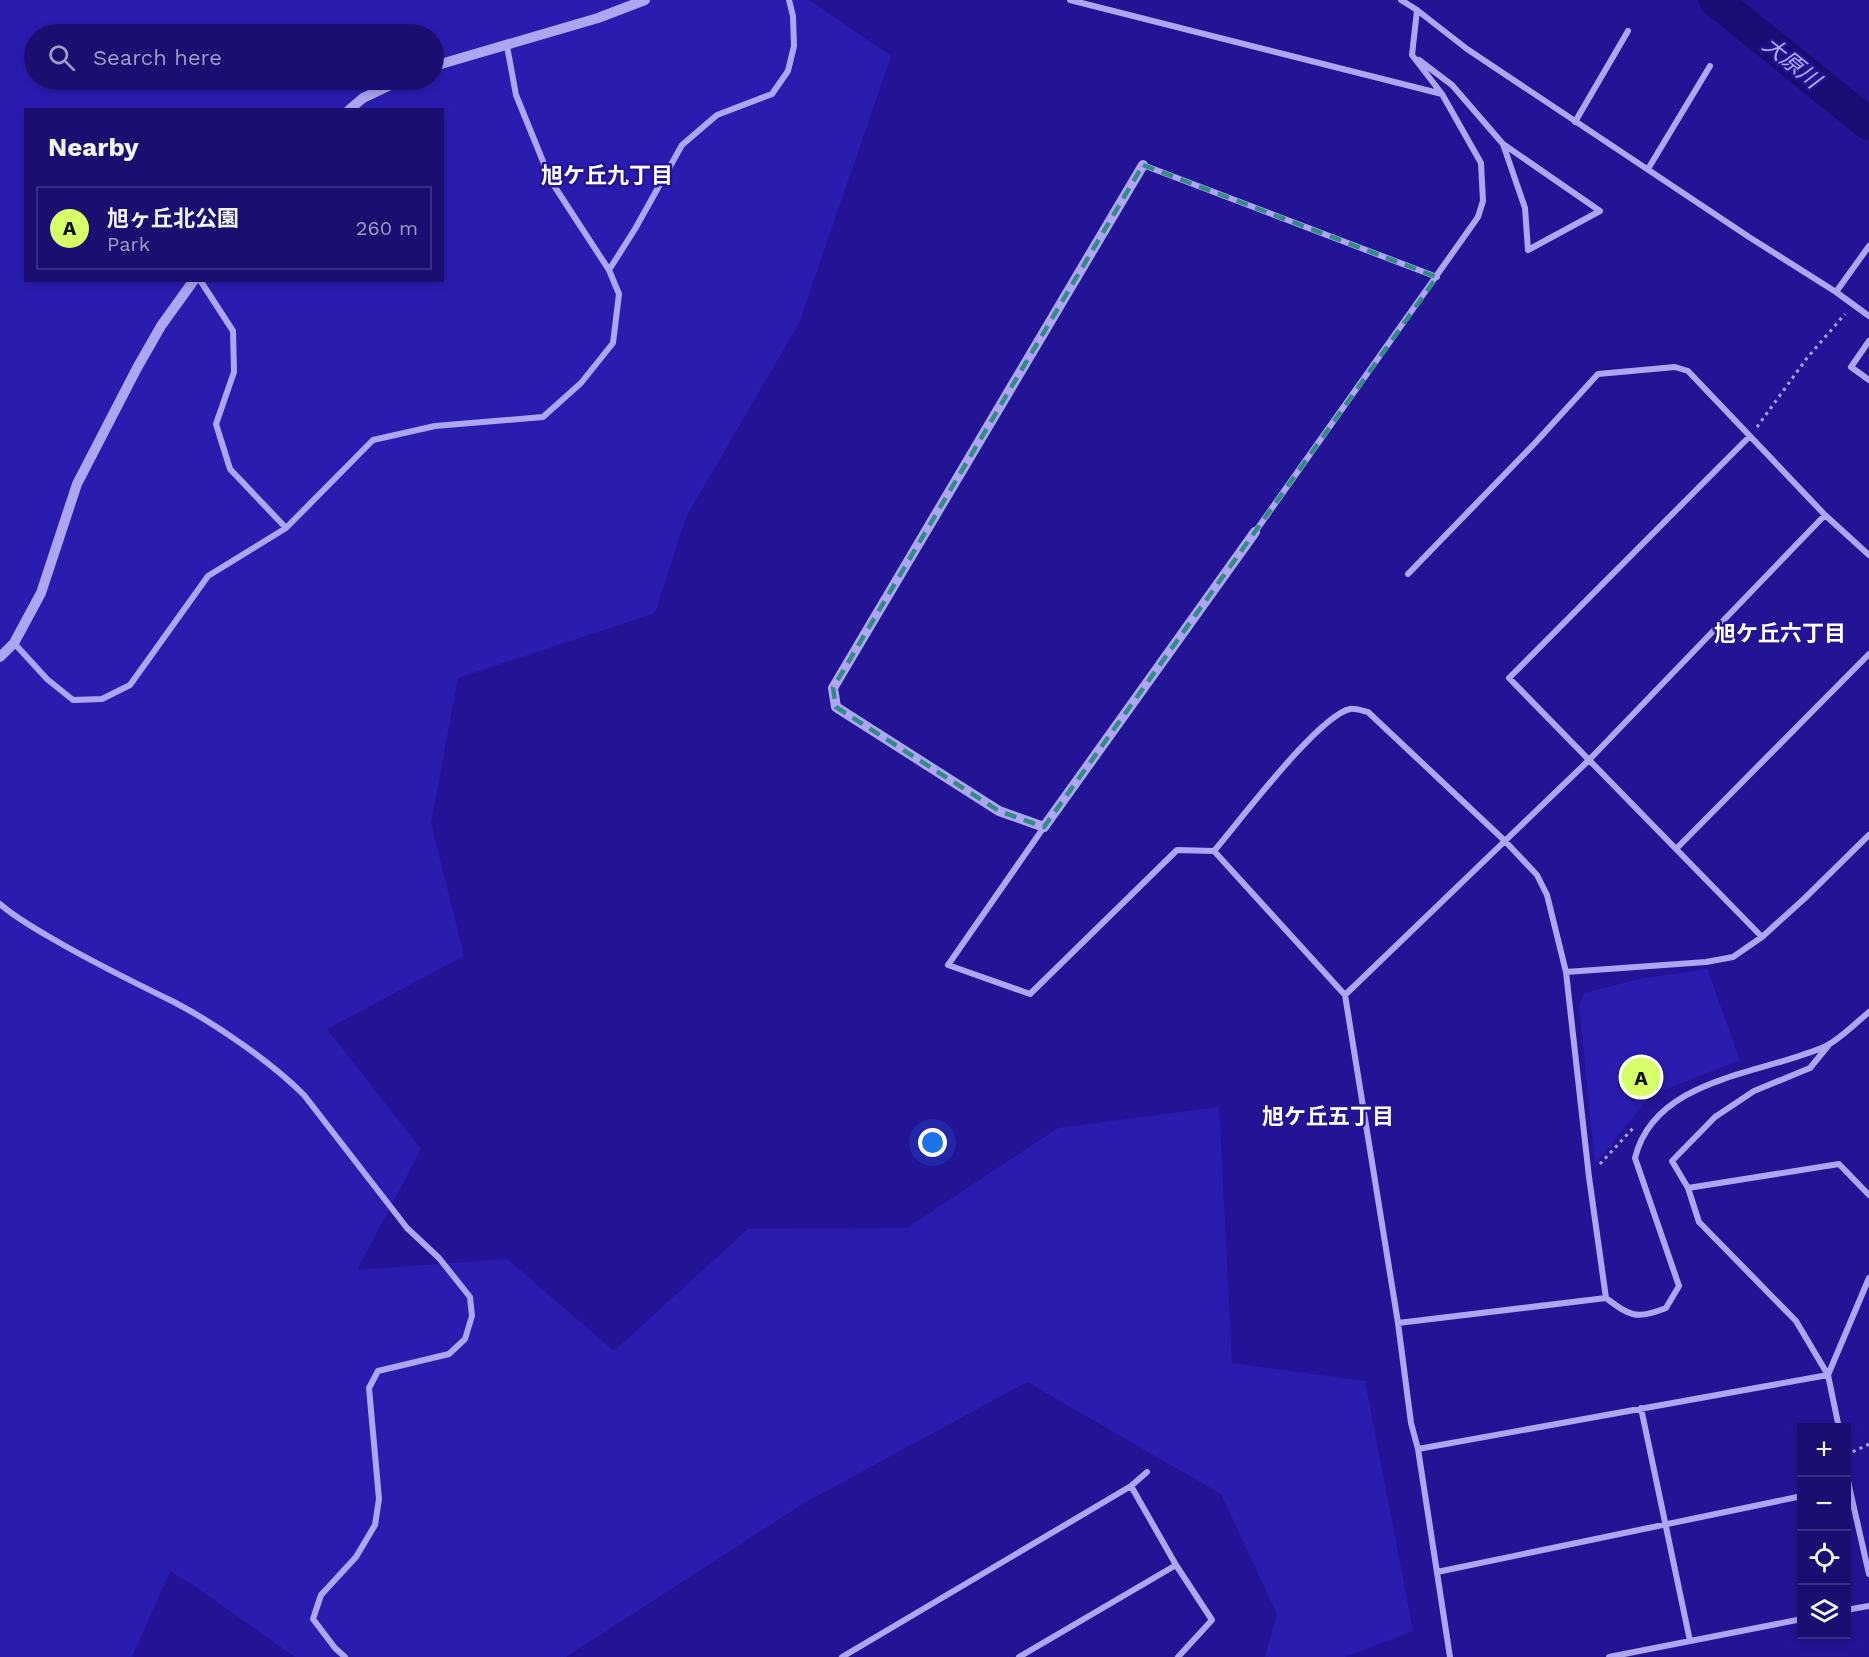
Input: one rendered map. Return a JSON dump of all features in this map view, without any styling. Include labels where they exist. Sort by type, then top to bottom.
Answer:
[{"type":"street","points":[[444,63],[598,18],[645,0]]},
{"type":"street","points":[[609,270],[682,145],[717,114],[772,94],[783,79],[788,71],[794,46],[793,16],[789,0]]},
{"type":"street","points":[[1070,0],[1442,94]]},
{"type":"street","points":[[1401,0],[1467,50],[1836,292],[1869,316]]},
{"type":"street","points":[[1417,10],[1412,55],[1442,94],[1481,163],[1484,185],[1483,201],[1478,217],[948,964],[1030,994],[1177,850],[1214,851],[1345,995],[1398,1323],[1411,1423],[1418,1449],[1450,1657]]},
{"type":"street","points":[[1575,122],[1628,31]]},
{"type":"street","points":[[14,643],[47,679],[73,700],[102,699],[130,685],[208,576],[286,528],[373,440],[435,426],[543,417],[581,383],[613,343],[619,294],[609,270],[551,180],[516,95],[507,46]]},
{"type":"street","points":[[1412,55],[1452,85],[1503,144],[1600,211],[1528,250],[1526,208],[1503,144]]},
{"type":"street","points":[[1648,169],[1710,66]]},
{"type":"street","points":[[351,108],[363,98],[380,90]]},
{"type":"street","points":[[1044,828],[999,811],[836,707],[833,688],[1143,165],[1437,277]]},
{"type":"street","points":[[1836,292],[1869,246]]},
{"type":"street","points":[[0,657],[14,643],[41,593],[77,484],[161,326],[193,282]]},
{"type":"street","points":[[201,282],[233,331],[234,372],[216,424],[231,469],[286,528]]},
{"type":"street","points":[[1869,341],[1851,367],[1869,380]]},
{"type":"street","points":[[1408,574],[1535,443],[1598,374],[1675,367],[1688,371],[1825,515],[1869,555]]},
{"type":"street","points":[[1750,436],[1509,678],[1762,937]]},
{"type":"street","points":[[1345,995],[1588,761],[1825,515]]},
{"type":"street","points":[[1676,849],[1869,654]]},
{"type":"street","points":[[1214,851],[1298,751],[1328,721],[1351,708],[1368,712],[1505,841],[1537,875],[1547,895],[1566,972],[1589,1177],[1606,1298]]},
{"type":"street","points":[[1566,972],[1706,962],[1733,957],[1762,937],[1869,835]]},
{"type":"street","points":[[0,904],[13,916],[87,960],[187,1010],[242,1044],[292,1084],[304,1095],[407,1228],[439,1258],[470,1297],[472,1316],[465,1339],[448,1354],[378,1371],[369,1388],[379,1499],[375,1525],[356,1557],[321,1595],[313,1618],[335,1648],[345,1657]]},
{"type":"street","points":[[1838,1423],[1828,1375],[1796,1321],[1699,1222],[1688,1188],[1672,1161],[1715,1117],[1754,1091],[1810,1068],[1828,1046],[1869,1012]]},
{"type":"street","points":[[1398,1323],[1606,1298],[1636,1316],[1666,1308],[1679,1286],[1635,1158],[1639,1143],[1648,1128],[1660,1113],[1703,1086],[1828,1046]]},
{"type":"street","points":[[1688,1188],[1839,1164],[1869,1195]]},
{"type":"street","points":[[1828,1375],[1869,1278]]},
{"type":"street","points":[[1418,1449],[1828,1375]]},
{"type":"street","points":[[1641,1408],[1690,1641]]},
{"type":"street","points":[[842,1657],[1131,1486],[1147,1472]]},
{"type":"street","points":[[1131,1486],[1176,1565],[1212,1620],[1178,1657]]},
{"type":"street","points":[[1437,1572],[1797,1497]]},
{"type":"street","points":[[1851,1498],[1869,1574]]},
{"type":"street","points":[[1862,1544],[1869,1540]]},
{"type":"street","points":[[1019,1657],[1176,1565]]},
{"type":"street","points":[[1851,1609],[1869,1606]]},
{"type":"street","points":[[1609,1657],[1797,1620]]},
{"type":"path","points":[[1750,436],[1807,358],[1853,304]]},
{"type":"path","points":[[1589,1177],[1637,1124],[1648,1128]]},
{"type":"path","points":[[1851,1453],[1869,1444]]},
{"type":"highlighted area","points":[[1143,165],[1437,277],[1044,827],[999,811],[836,707],[833,688]]},
{"type":"shaded area","points":[[0,0],[809,0],[891,56],[799,323],[686,517],[655,613],[458,678],[431,823],[464,956],[327,1029],[421,1149],[357,1270],[507,1259],[614,1351],[748,1229],[907,1228],[1058,1128],[1219,1107],[1232,1363],[1365,1381],[1413,1631],[1345,1657],[1265,1657],[1277,1614],[1221,1494],[1027,1382],[804,1503],[566,1657],[295,1657],[170,1571],[132,1657],[0,1657]]},
{"type":"shaded area","points":[[1707,969],[1740,1060],[1651,1095],[1595,1164],[1579,1005],[1585,993],[1639,979]]},
{"type":"waterway","name":"大原川","points":[[1715,0],[1869,124]]},
{"type":"place","name":"旭ヶ丘北公園","points":[[1641,1077]]},
{"type":"district","name":"旭ケ丘九丁目","points":[[607,175]]},
{"type":"district","name":"旭ケ丘六丁目","points":[[1780,633]]},
{"type":"district","name":"旭ケ丘五丁目","points":[[1328,1116]]}]
